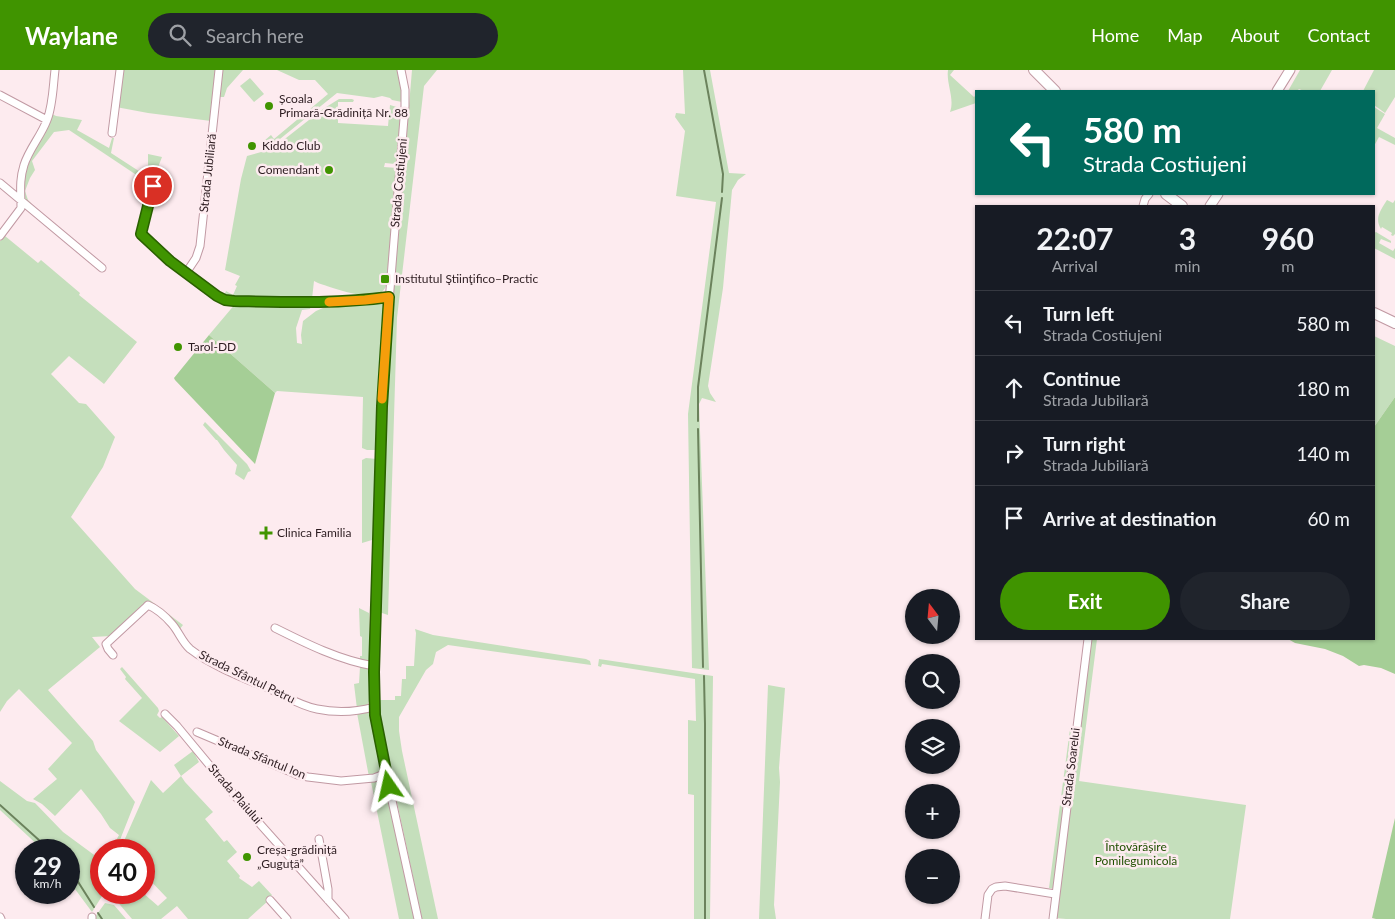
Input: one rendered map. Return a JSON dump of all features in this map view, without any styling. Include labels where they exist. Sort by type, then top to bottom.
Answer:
[{"type":"highway","points":[[1034,70],[1054,90]]},
{"type":"highway","points":[[1167,195],[1181,205]]},
{"type":"highway","points":[[1375,313],[1395,323]]},
{"type":"main road","points":[[1279,90],[1290,70]]},
{"type":"street","points":[[0,236],[21,208],[20,192],[24,165],[47,120],[55,70]]},
{"type":"street","points":[[112,133],[120,70]]},
{"type":"street","name":"Strada Jubiliară","points":[[186,273],[196,258],[200,246],[219,70]]},
{"type":"street","name":"Strada Costiujeni","points":[[400,70],[405,90],[405,106],[382,406],[374,707],[418,919]]},
{"type":"street","points":[[0,95],[47,120]]},
{"type":"street","points":[[150,181],[153,186],[141,234],[186,273],[225,300],[317,302],[389,297]]},
{"type":"street","points":[[0,183],[102,268]]},
{"type":"street","name":"Strada Sfântul Petru","points":[[113,655],[106,644],[148,606],[162,614],[172,624],[184,644],[191,649],[241,677],[296,702],[316,709],[328,710],[350,711],[374,707]]},
{"type":"street","points":[[275,628],[321,650],[374,666]]},
{"type":"street","name":"Strada Soarelui","points":[[1053,919],[1088,640]]},
{"type":"street","name":"Strada Plaiului","points":[[165,714],[178,726],[235,796],[345,919]]},
{"type":"street","name":"Strada Sfântul Ion","points":[[197,732],[298,775],[341,781],[374,778],[387,773]]},
{"type":"street","points":[[319,839],[328,889],[328,900]]},
{"type":"street","points":[[984,919],[988,895],[996,887],[1005,886],[1056,894]]},
{"type":"street","points":[[270,900],[287,919]]},
{"type":"green space","points":[[121,70],[217,70],[211,121],[116,107]]},
{"type":"green space","points":[[220,70],[243,70],[227,88],[224,97],[219,97]]},
{"type":"green space","points":[[277,70],[397,70],[402,92],[402,102],[382,96],[374,98],[337,93],[275,143],[267,145],[264,141],[271,135],[274,139],[328,94],[315,80],[299,80]]},
{"type":"green space","points":[[412,70],[437,70],[424,86],[397,318],[388,615],[379,612],[385,391]]},
{"type":"green space","points":[[683,70],[710,70],[729,173],[746,174],[738,180],[732,190],[723,288],[708,386],[716,402],[702,398],[699,404],[709,670],[692,668],[688,414],[716,202],[676,196],[685,131],[675,117],[676,113],[685,114]]},
{"type":"green space","points":[[948,70],[954,70],[950,75],[975,96],[975,103],[950,112],[952,102]]},
{"type":"green space","points":[[1300,70],[1332,70],[1321,90],[1289,90]]},
{"type":"green space","points":[[1374,70],[1395,70],[1395,97],[1385,113],[1375,106],[1375,90],[1364,90]]},
{"type":"green space","points":[[250,78],[264,94],[254,102],[240,86]]},
{"type":"green space","points":[[339,99],[354,100],[353,102],[338,102],[338,123],[388,126],[390,105],[400,108],[401,111],[397,162],[395,164],[385,163],[384,167],[397,168],[386,286],[382,292],[375,295],[365,295],[344,291],[314,281],[312,299],[233,299],[224,296],[226,291],[233,295],[237,286],[235,285],[240,276],[225,270],[241,179],[247,156],[272,149],[323,109]]},
{"type":"green space","points":[[1375,108],[1385,114],[1377,128],[1395,138],[1395,145],[1379,137],[1375,144]]},
{"type":"green space","points":[[52,114],[82,120],[77,130],[109,148],[112,138],[114,138],[111,153],[148,177],[148,154],[162,157],[153,180],[148,178],[147,182],[69,130],[54,132],[32,161],[35,170],[25,191],[31,203],[30,205],[23,195],[25,177],[33,154]]},
{"type":"green space","points":[[1387,200],[1393,203],[1395,200],[1395,234],[1393,236],[1391,235],[1392,233],[1382,227],[1381,229],[1378,221],[1379,214]]},
{"type":"green space","points":[[1375,232],[1391,241],[1391,243],[1381,239],[1379,243],[1393,251],[1395,248],[1395,259],[1375,249]]},
{"type":"green space","points":[[5,236],[38,263],[41,260],[80,293],[79,295],[137,342],[104,384],[69,356],[51,374],[79,403],[86,404],[115,437],[103,467],[71,517],[135,589],[183,625],[179,630],[153,604],[111,636],[92,637],[100,647],[48,690],[93,741],[96,750],[135,802],[120,839],[117,839],[119,835],[110,828],[81,789],[55,816],[42,804],[33,799],[57,779],[48,769],[72,743],[19,689],[7,701],[0,712],[0,241]]},
{"type":"green space","points":[[382,300],[385,302],[377,450],[362,448],[363,397],[277,391],[275,393],[209,335],[236,303],[281,306],[311,305],[310,309],[302,310],[296,328],[297,343],[302,344],[303,321],[316,311],[330,305]]},
{"type":"green space","points":[[209,335],[275,393],[255,464],[174,378]]},
{"type":"green space","points":[[1375,336],[1395,346],[1395,397],[1375,426]]},
{"type":"green space","points":[[1395,397],[1395,674],[1381,668],[1359,666],[1343,656],[1325,649],[1295,643],[1290,640],[1375,640],[1375,426]]},
{"type":"green space","points":[[205,422],[247,464],[251,471],[248,472],[244,480],[235,474],[237,465],[203,425]]},
{"type":"green space","points":[[366,458],[377,459],[375,536],[372,540],[362,543],[362,460]]},
{"type":"green space","points":[[359,608],[369,613],[369,662],[360,661],[360,656],[362,656],[362,637],[360,636]]},
{"type":"green space","points":[[415,629],[433,635],[586,659],[590,661],[591,665],[448,645],[436,652],[433,664],[426,670],[399,717],[399,731],[438,919],[422,919],[380,723],[377,700],[395,700],[395,696],[401,696],[402,679],[406,679],[406,666],[414,666]]},
{"type":"green space","name":"Întovărășire Pomilegumicolă","points":[[1090,640],[1097,640],[1079,781],[1246,805],[1230,919],[1055,918]]},
{"type":"green space","points":[[599,659],[713,676],[710,919],[694,919],[694,795],[688,794],[688,720],[696,721],[695,679],[602,664],[601,667],[598,666]]},
{"type":"green space","points":[[122,667],[158,708],[157,715],[160,718],[162,717],[179,736],[160,752],[119,721],[142,698],[125,679],[126,677],[120,669]]},
{"type":"green space","points":[[360,667],[369,669],[369,701],[367,706],[357,709],[354,684],[359,683]]},
{"type":"green space","points":[[768,685],[785,688],[779,768],[780,782],[774,905],[776,919],[759,919]]},
{"type":"green space","points":[[368,711],[370,713],[380,766],[378,774],[369,777],[357,713]]},
{"type":"green space","points":[[1070,729],[1071,732],[1054,889],[1049,888]]},
{"type":"green space","points":[[193,751],[199,762],[181,776],[174,765]]},
{"type":"green space","points":[[181,776],[213,812],[205,819],[224,842],[227,840],[237,852],[227,861],[240,876],[239,878],[252,887],[259,881],[272,895],[248,919],[188,919],[177,906],[161,919],[132,919],[119,904],[155,903],[158,906],[167,898],[155,885],[155,839],[125,839],[151,780],[163,793]]},
{"type":"green space","points":[[384,779],[414,919],[399,919],[371,782]]},
{"type":"green space","points":[[0,781],[27,801],[35,803],[63,832],[72,839],[31,839],[0,810]]},
{"type":"green space","points":[[1395,818],[1395,919],[1376,919],[1372,918]]},
{"type":"green space","points":[[80,845],[90,852],[90,904],[97,904],[92,912],[80,896]]},
{"type":"green space","points":[[104,904],[110,904],[114,905],[126,919],[96,919],[95,917]]},
{"type":"waterway","points":[[704,70],[723,174],[722,192]]},
{"type":"waterway","points":[[698,421],[698,387],[722,198]]},
{"type":"waterway","points":[[698,429],[703,667]]},
{"type":"waterway","points":[[704,676],[705,919]]},
{"type":"waterway","points":[[0,805],[38,839]]},
{"type":"waterway","points":[[80,885],[94,907]]},
{"type":"waterway","points":[[98,913],[102,919]]},
{"type":"slow traffic","points":[[329,302],[389,297],[382,399]]},
{"type":"place","name":"Școala Primară-Grădiniță Nr. 88","points":[[269,106]]},
{"type":"place","name":"Kiddo Club","points":[[252,146]]},
{"type":"place","name":"Comendant","points":[[329,170]]},
{"type":"place","name":"Institutul Ştiinţifico–Practic","points":[[385,279]]},
{"type":"place","name":"Tarol-DD","points":[[178,347]]},
{"type":"place","name":"Clinica Familia","points":[[266,533]]},
{"type":"place","name":"Creșa-grădiniță „Guguță”","points":[[247,857]]},
{"type":"route","points":[[153,186],[141,234],[170,261],[225,300],[317,302],[389,297],[382,406],[374,707],[389,786]]}]
